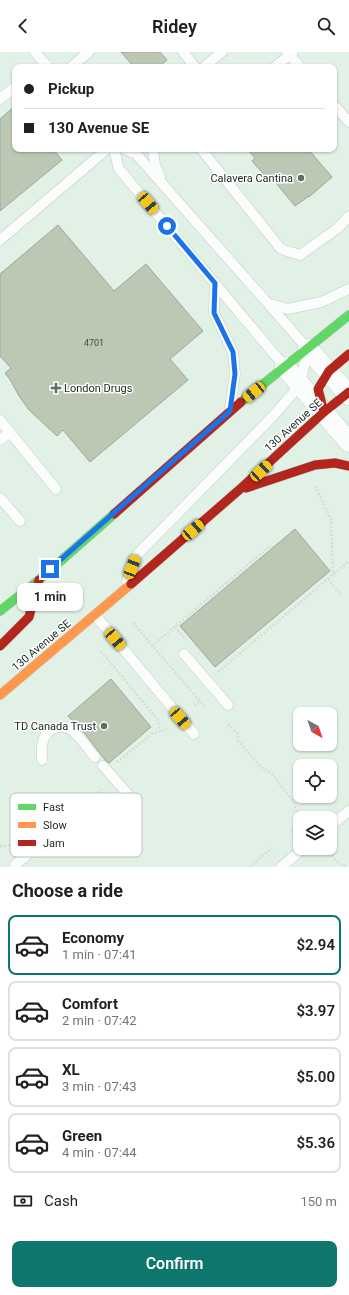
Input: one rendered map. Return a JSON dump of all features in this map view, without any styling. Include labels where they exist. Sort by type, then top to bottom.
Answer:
[{"type":"main road","points":[[0,611],[39,580],[230,411],[349,315]]},
{"type":"main road","points":[[324,412],[318,389],[329,371],[349,354]]},
{"type":"main road","name":"130 Avenue SE","points":[[0,695],[95,615],[239,490],[324,412],[348,393]]},
{"type":"main road","points":[[239,490],[315,465],[335,463],[349,466]]},
{"type":"main road","points":[[0,646],[29,617],[39,580]]},
{"type":"street","points":[[308,349],[348,393]]},
{"type":"street","points":[[285,367],[349,442]]},
{"type":"lane","points":[[36,52],[43,64]]},
{"type":"lane","points":[[75,64],[89,52]]},
{"type":"lane","points":[[183,52],[193,64]]},
{"type":"lane","points":[[208,64],[222,52]]},
{"type":"lane","points":[[278,64],[290,53],[298,64]]},
{"type":"lane","points":[[0,99],[12,89]]},
{"type":"lane","points":[[337,108],[349,122]]},
{"type":"lane","points":[[0,240],[103,152]]},
{"type":"lane","points":[[115,152],[120,168],[285,367]]},
{"type":"lane","points":[[123,590],[137,555],[274,415],[300,385],[308,349],[270,304],[136,154],[131,152]]},
{"type":"lane","points":[[154,152],[155,165],[164,186]]},
{"type":"lane","points":[[203,152],[281,249],[300,255],[338,228],[349,216]]},
{"type":"lane","points":[[215,283],[214,313],[233,352],[235,374],[230,411]]},
{"type":"lane","points":[[270,304],[288,309],[321,302],[349,289]]},
{"type":"lane","points":[[0,420],[56,489]]},
{"type":"lane","points":[[0,440],[10,432]]},
{"type":"lane","points":[[0,498],[20,521]]},
{"type":"lane","points":[[95,615],[194,734]]},
{"type":"lane","points":[[184,654],[228,705]]},
{"type":"lane","points":[[42,760],[42,742],[46,734],[54,728],[64,726],[73,731],[95,757]]},
{"type":"lane","points":[[103,766],[126,793]]},
{"type":"lane","points":[[337,820],[349,811]]},
{"type":"lane","points":[[281,867],[296,855]]},
{"type":"lane","points":[[15,865],[25,857]]},
{"type":"path","points":[[314,482],[330,519],[333,575]]},
{"type":"path","points":[[152,646],[270,546],[272,548]]},
{"type":"path","points":[[215,674],[349,561]]},
{"type":"path","points":[[328,579],[341,595]]},
{"type":"path","points":[[133,623],[206,708]]},
{"type":"path","points":[[175,627],[190,645]]},
{"type":"path","points":[[101,651],[158,720],[160,732]]},
{"type":"path","points":[[194,705],[200,701]]},
{"type":"path","points":[[228,724],[237,733],[238,741],[261,768],[272,774],[293,800],[297,811]]},
{"type":"path","points":[[120,767],[117,762],[153,733],[163,731],[167,728]]},
{"type":"path","points":[[97,793],[105,787]]},
{"type":"path","points":[[0,846],[10,845]]},
{"type":"path","points":[[250,866],[272,848]]},
{"type":"path","points":[[333,855],[342,866],[347,867]]},
{"type":"building","points":[[121,52],[160,52],[167,60],[162,64],[131,64]]},
{"type":"building","points":[[12,109],[12,152],[55,152],[62,160],[0,211],[0,119]]},
{"type":"building","name":"Calavera Cantina","points":[[250,152],[311,152],[332,177],[309,197],[295,206],[271,177],[268,179],[252,161],[255,158]]},
{"type":"building","points":[[58,225],[114,291],[146,264],[203,331],[170,359],[188,380],[90,462],[63,430],[57,436],[29,410],[5,373],[11,368],[0,356],[0,274]]},
{"type":"building","points":[[295,529],[330,571],[215,667],[180,626]]},
{"type":"building","points":[[111,679],[151,727],[109,763],[68,716]]},
{"type":"traffic: fast","points":[[241,402],[349,315]]},
{"type":"traffic: fast","points":[[0,611],[39,580],[114,514]]},
{"type":"traffic: slow","points":[[0,695],[131,584]]},
{"type":"traffic: jam","points":[[324,412],[318,389],[329,371],[349,354]]},
{"type":"traffic: jam","points":[[131,584],[239,490],[324,412],[349,392]]},
{"type":"traffic: jam","points":[[114,514],[241,402]]},
{"type":"traffic: jam","points":[[246,488],[315,465],[335,463],[349,466]]},
{"type":"traffic: jam","points":[[0,646],[29,617],[39,580]]},
{"type":"place","name":"Calavera Cantina","points":[[301,178]]},
{"type":"place","name":"London Drugs","points":[[56,388]]},
{"type":"place","name":"TD Canada Trust","points":[[104,726]]},
{"type":"route","points":[[50,569],[230,411],[235,374],[233,352],[214,313],[215,283],[167,226]]}]
